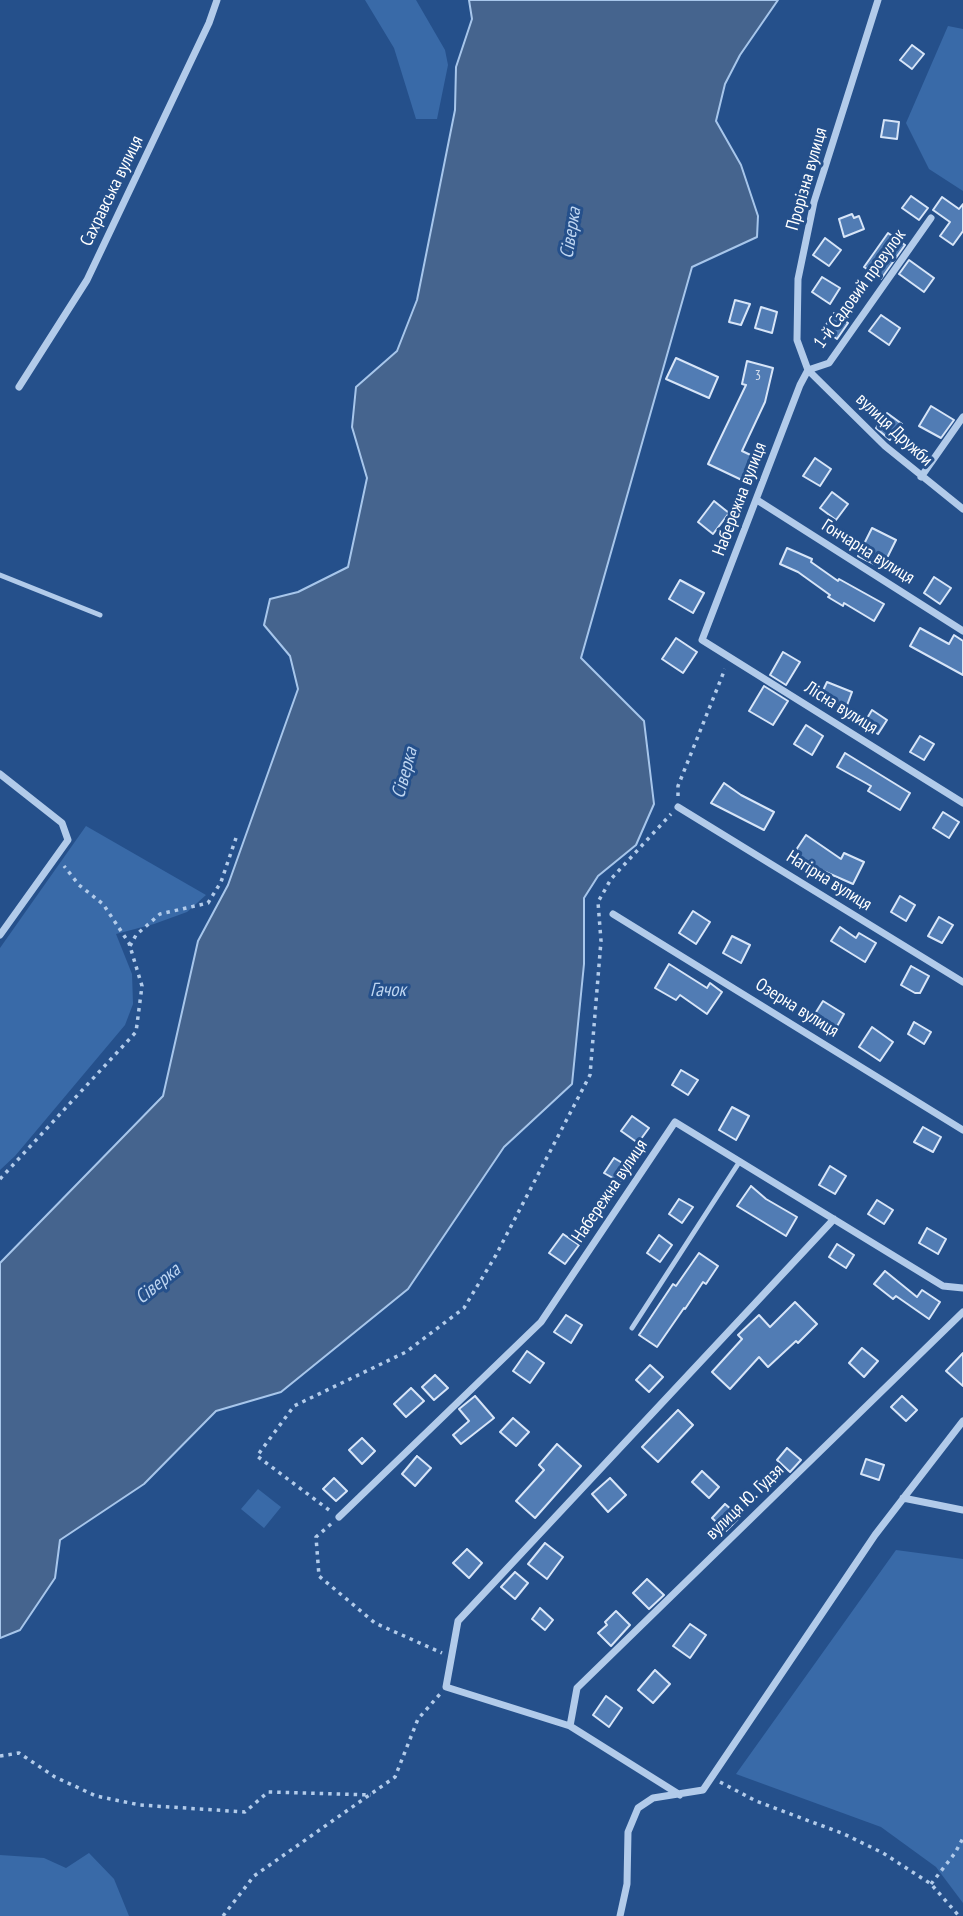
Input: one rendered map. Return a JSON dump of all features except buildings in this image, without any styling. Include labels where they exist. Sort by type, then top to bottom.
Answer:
[{"type":"street","name":"Сахравська вулиця","points":[[19,387],[87,280],[209,23],[217,0]]},
{"type":"street","name":"Прорізна вулиця","points":[[808,370],[797,340],[798,279],[814,202],[878,0]]},
{"type":"street","name":"1-й Садовий провулок","points":[[808,370],[829,363],[931,218]]},
{"type":"street","name":"вулиця Дружби","points":[[808,370],[885,446],[963,509]]},
{"type":"street","name":"Набережна вулиця","points":[[702,640],[800,384],[808,370]]},
{"type":"street","points":[[921,477],[963,417]]},
{"type":"street","name":"Гончарна вулиця","points":[[757,500],[963,631]]},
{"type":"street","name":"Лісна вулиця","points":[[702,640],[963,803]]},
{"type":"street","points":[[0,774],[62,823],[68,840],[0,935]]},
{"type":"street","name":"Нагірна вулиця","points":[[678,807],[963,982]]},
{"type":"street","name":"Озерна вулиця","points":[[613,914],[963,1130]]},
{"type":"street","name":"Набережна вулиця","points":[[338,1517],[541,1322],[675,1122],[943,1286],[963,1288]]},
{"type":"street","points":[[680,1795],[569,1726],[446,1687],[458,1621],[834,1219]]},
{"type":"street","name":"вулиця Ю. Гудзя","points":[[569,1726],[577,1688],[963,1312]]},
{"type":"street","points":[[620,1916],[626,1884],[628,1832],[638,1808],[653,1798],[703,1790],[857,1560],[963,1421]]},
{"type":"street","points":[[903,1498],[963,1510]]},
{"type":"lane","points":[[0,575],[100,615]]},
{"type":"lane","points":[[632,1328],[740,1161]]},
{"type":"path","points":[[452,1658],[375,1623],[319,1576],[316,1537],[338,1517],[257,1456],[294,1406],[406,1352],[464,1308],[496,1255],[590,1075],[601,940],[598,902],[611,879],[678,807],[678,786],[729,657]]},
{"type":"path","points":[[130,946],[136,935],[160,914],[208,903],[221,882],[236,838]]},
{"type":"path","points":[[0,1179],[136,1032],[142,986],[130,946],[103,904],[79,885],[57,855]]},
{"type":"path","points":[[223,1916],[254,1876],[395,1777],[418,1719],[446,1687]]},
{"type":"path","points":[[0,1756],[19,1754],[55,1777],[96,1796],[140,1805],[245,1812],[268,1792],[371,1795]]},
{"type":"path","points":[[712,1778],[756,1801],[844,1834],[873,1848],[931,1884],[960,1916]]},
{"type":"path","points":[[931,1884],[963,1838]]},
{"type":"shaded area","points":[[365,0],[416,0],[445,50],[448,65],[437,119],[416,119],[394,48]]},
{"type":"shaded area","points":[[948,26],[963,29],[963,191],[929,169],[906,123]]},
{"type":"shaded area","points":[[86,826],[206,895],[187,912],[116,934],[132,974],[133,1004],[125,1025],[15,1156],[0,1170],[0,948]]},
{"type":"shaded area","points":[[258,1489],[281,1507],[264,1528],[241,1509]]},
{"type":"shaded area","points":[[896,1550],[963,1559],[963,1903],[936,1867],[881,1827],[736,1774]]},
{"type":"shaded area","points":[[89,1853],[114,1879],[129,1916],[0,1916],[0,1855],[44,1858],[66,1868]]},
{"type":"water","name":"Гачок","points":[[469,0],[778,0],[740,55],[725,84],[716,121],[741,165],[758,216],[757,237],[692,267],[581,658],[644,721],[654,804],[636,845],[598,876],[584,898],[584,964],[572,1084],[504,1147],[408,1289],[281,1392],[216,1411],[144,1484],[60,1540],[55,1578],[20,1630],[0,1638],[0,1263],[163,1096],[198,941],[228,885],[298,689],[290,656],[264,625],[270,599],[298,592],[348,567],[367,478],[352,427],[356,387],[397,351],[417,300],[455,110],[456,67],[472,19]]},
{"type":"water label","name":"Сіверка","points":[[571,233]]},
{"type":"water label","name":"Сіверка","points":[[405,773]]},
{"type":"water label","name":"Сіверка","points":[[158,1284]]}]
